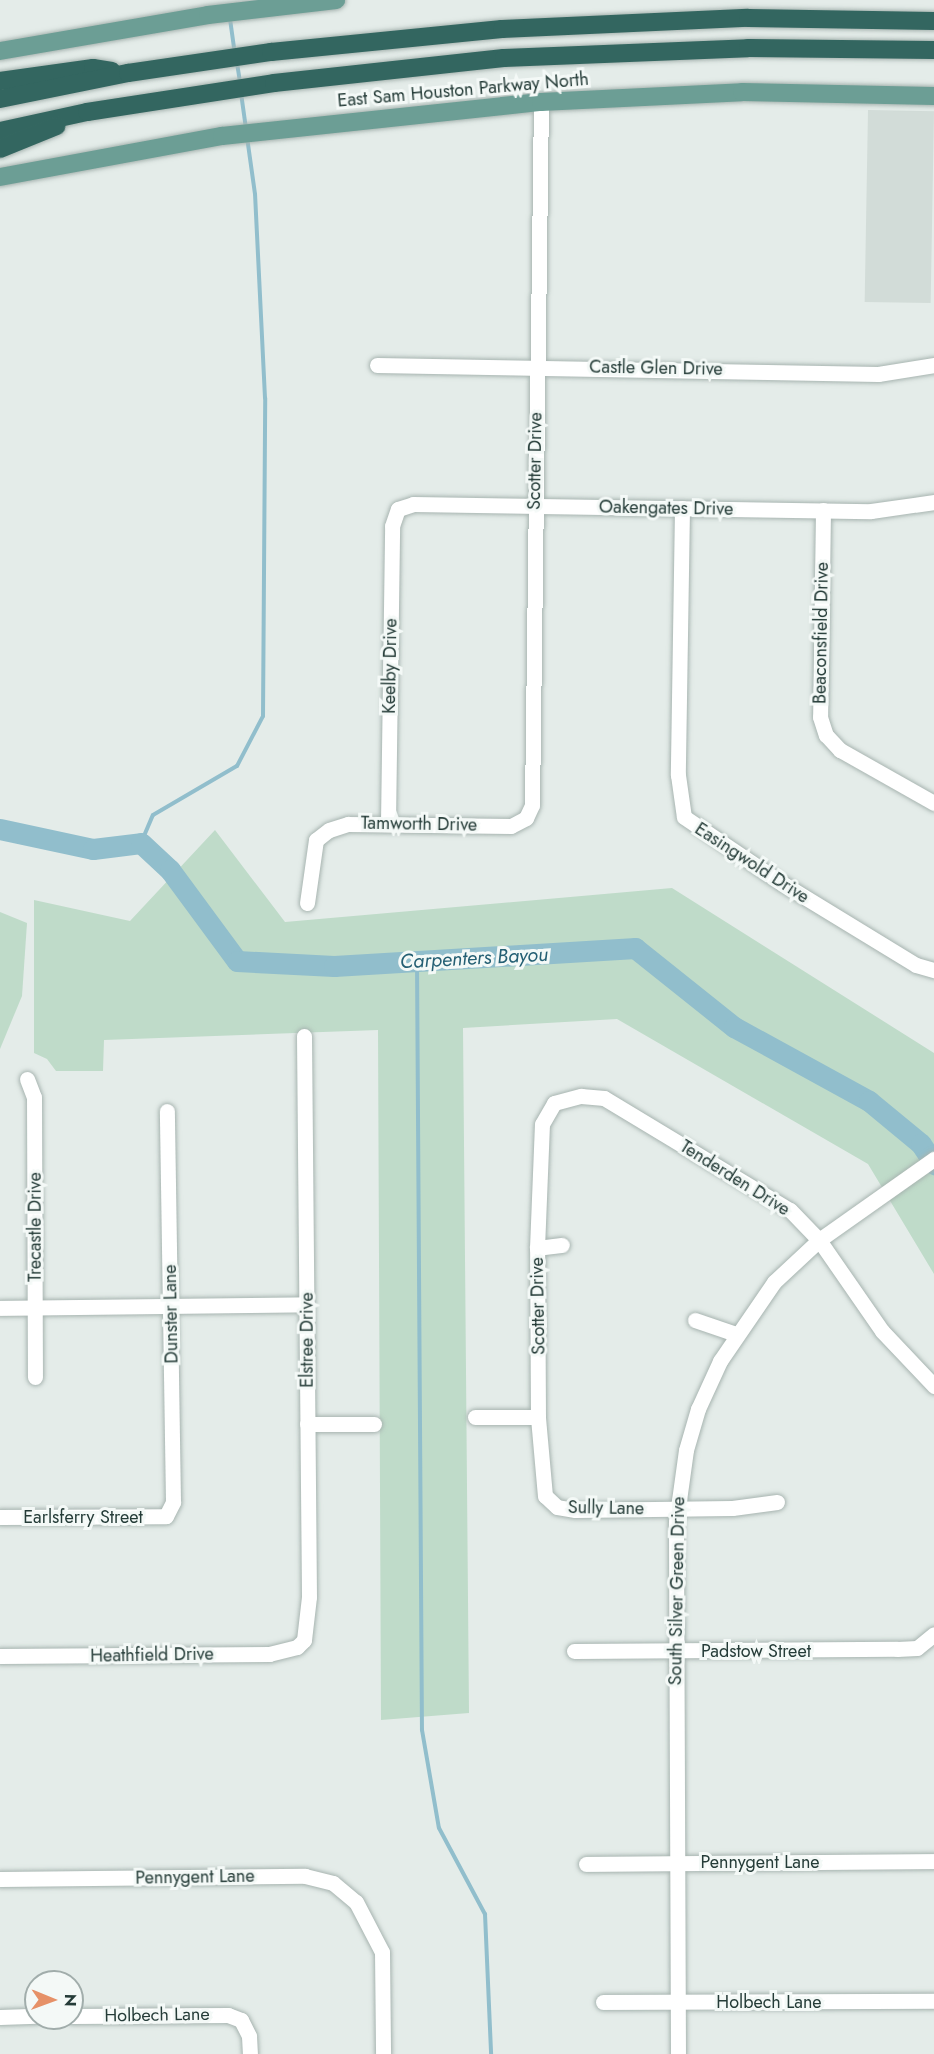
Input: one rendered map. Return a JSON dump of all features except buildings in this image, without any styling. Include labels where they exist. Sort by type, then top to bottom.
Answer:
[{"type":"highway","points":[[0,99],[128,73],[213,60],[491,30],[625,21],[934,21]]},
{"type":"highway","name":"East Sam Houston Parkway North","points":[[0,130],[87,112],[274,83],[504,58],[748,48],[934,50]]},
{"type":"highway","points":[[0,81],[93,68],[128,73]]},
{"type":"highway","points":[[0,148],[87,112]]},
{"type":"main road","points":[[0,51],[208,15],[336,0]]},
{"type":"main road","name":"East Sam Houston Parkway North","points":[[0,177],[222,136],[541,102],[742,92],[934,96]]},
{"type":"street","name":"Scotter Drive","points":[[526,818],[532,805],[534,507],[541,102]]},
{"type":"street","name":"Castle Glen Drive","points":[[377,365],[536,366],[878,374],[934,365]]},
{"type":"street","name":"Oakengates Drive","points":[[398,509],[413,504],[871,511],[934,502]]},
{"type":"street","name":"Easingwold Drive","points":[[682,508],[678,775],[684,817],[780,882],[916,964],[934,970]]},
{"type":"street","name":"Keelby Drive","points":[[388,823],[392,526],[398,509]]},
{"type":"street","name":"Beaconsfield Drive","points":[[824,510],[820,717],[826,735],[840,750],[934,803]]},
{"type":"street","name":"Tamworth Drive","points":[[307,903],[315,840],[348,824],[511,826],[526,818]]},
{"type":"street","name":"Elstree Drive","points":[[302,1643],[307,1634],[309,1597],[304,1036]]},
{"type":"street","name":"Trecastle Drive","points":[[27,1079],[34,1096],[34,1377]]},
{"type":"street","name":"Tenderden Drive","points":[[545,1114],[561,1099],[604,1098],[790,1210],[819,1240],[882,1331],[934,1386]]},
{"type":"street","name":"Dunster Lane","points":[[166,1516],[174,1492],[167,1111]]},
{"type":"street","name":"Scotter Drive","points":[[545,1114],[537,1248],[538,1417],[542,1489],[546,1498]]},
{"type":"street","name":"South Silver Green Drive","points":[[678,2054],[675,1651],[677,1508],[698,1409],[736,1334],[766,1291],[819,1240],[934,1159]]},
{"type":"street","points":[[537,1248],[562,1245]]},
{"type":"street","points":[[0,1308],[171,1309],[307,1304]]},
{"type":"street","points":[[695,1320],[736,1334]]},
{"type":"street","points":[[475,1418],[538,1417]]},
{"type":"street","points":[[307,1424],[374,1424]]},
{"type":"street","name":"Sully Lane","points":[[546,1498],[566,1510],[732,1508],[777,1502]]},
{"type":"street","name":"Earlsferry Street","points":[[0,1517],[166,1516]]},
{"type":"street","name":"Padstow Street","points":[[574,1651],[897,1650],[917,1648],[934,1634]]},
{"type":"street","name":"Heathfield Drive","points":[[0,1656],[269,1654],[285,1652],[302,1643]]},
{"type":"street","name":"Pennygent Lane","points":[[586,1864],[934,1861]]},
{"type":"street","name":"Pennygent Lane","points":[[0,1880],[305,1876],[322,1878],[350,1894],[369,1924],[382,1952],[383,2054]]},
{"type":"street","name":"Holbech Lane","points":[[603,2002],[934,2001]]},
{"type":"street","name":"Holbech Lane","points":[[84,2016],[228,2014],[241,2020],[249,2036],[250,2054]]},
{"type":"street","points":[[0,2017],[24,2016]]},
{"type":"shaded area","points":[[868,110],[934,111],[931,303],[865,302]]},
{"type":"green space","points":[[215,830],[285,922],[672,888],[934,1053],[934,1274],[868,1164],[617,1019],[463,1028],[469,1713],[381,1720],[378,1030],[104,1040],[103,1071],[56,1071],[47,1059],[34,1053],[34,900],[130,921]]},
{"type":"green space","points":[[0,912],[27,923],[22,996],[0,1049]]},
{"type":"waterway","points":[[230,19],[235,53]]},
{"type":"waterway","points":[[237,63],[240,82]]},
{"type":"waterway","points":[[241,93],[246,127]]},
{"type":"waterway","points":[[141,843],[153,815],[237,766],[263,716],[265,398],[255,194],[247,137]]},
{"type":"waterway","name":"Carpenters Bayou","points":[[0,829],[93,849],[141,843],[170,870],[237,961],[334,966],[635,948],[734,1027],[869,1101],[921,1144],[934,1164]]},
{"type":"waterway","points":[[417,961],[422,1730],[439,1828],[485,1914],[491,2054]]}]
